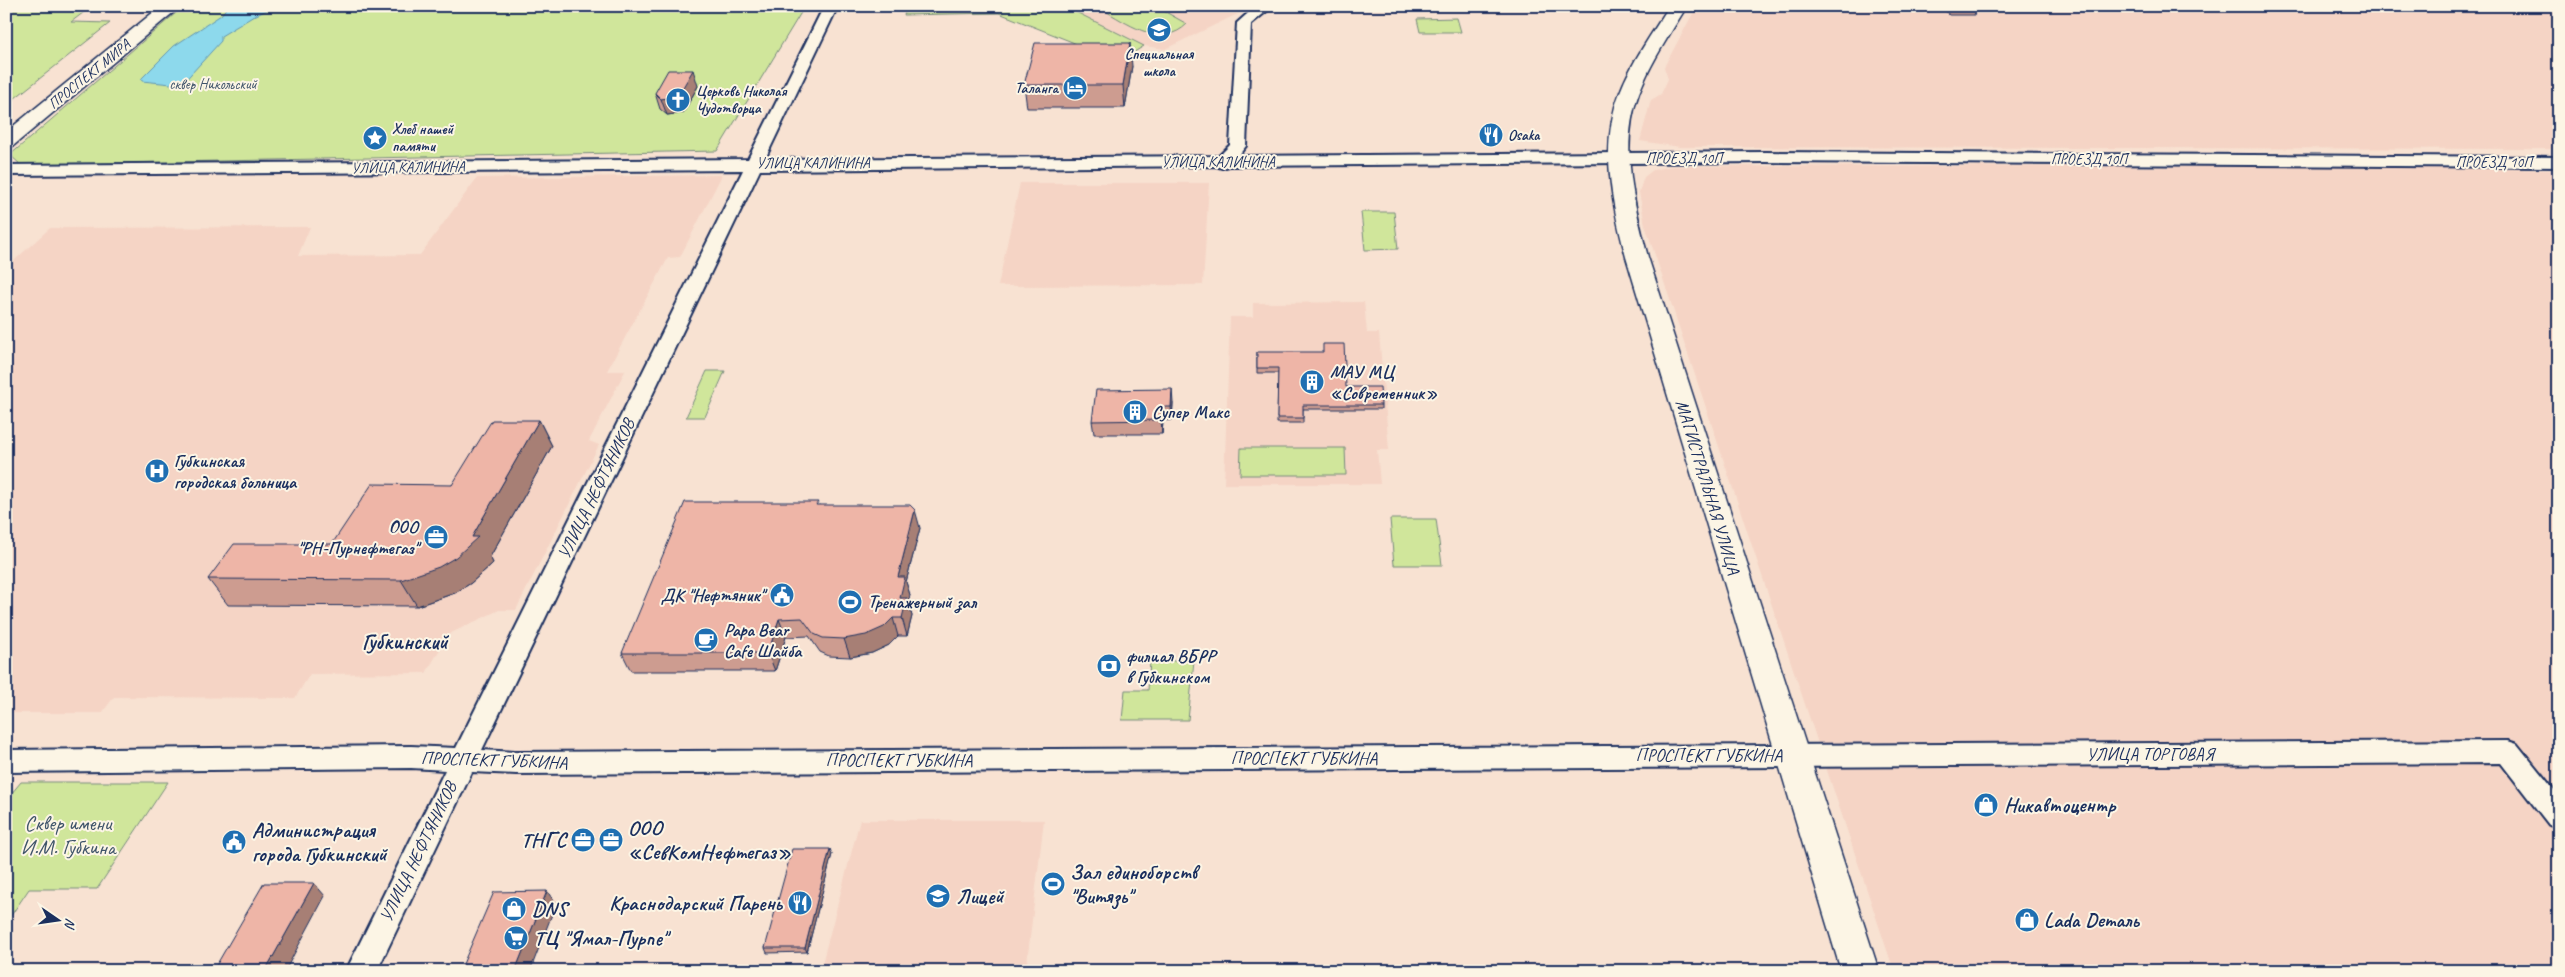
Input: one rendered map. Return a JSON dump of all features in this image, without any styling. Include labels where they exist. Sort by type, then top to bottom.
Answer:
[{"type":"main road","name":"ПРОСПЕКТ МИРА","points":[[6,142],[172,6]]},
{"type":"main road","name":"МАГИСТРАЛЬНАЯ УЛИЦА","points":[[1678,6],[1632,86],[1624,106],[1620,158],[1624,203],[1637,257],[1860,971]]},
{"type":"street","name":"УЛИЦА НЕФТЯНИКОВ","points":[[361,971],[463,759],[756,164],[831,6]]},
{"type":"street","points":[[1222,163],[1238,146],[1244,24],[1252,15],[1266,6]]},
{"type":"street","name":"УЛИЦА КАЛИНИНА","points":[[6,170],[756,164],[1222,163],[1620,158]]},
{"type":"street","name":"ПРОЕЗД 10П","points":[[1620,158],[2559,162]]},
{"type":"street","name":"УЛИЦА ТОРГОВАЯ","points":[[1792,755],[2508,752],[2559,818]]},
{"type":"street","name":"ПРОСПЕКТ ГУБКИНА","points":[[6,761],[392,757],[516,763],[1792,755]]},
{"type":"shaded area","name":"Специальная школа","points":[[1064,6],[1254,6],[1165,49],[1144,46]]},
{"type":"shaded area","points":[[1697,6],[2559,6],[2559,149],[1680,147],[1640,141],[1651,100],[1661,94],[1668,79],[1664,67]]},
{"type":"shaded area","points":[[1671,166],[2357,167],[2559,170],[2559,971],[1894,971],[1645,225],[1639,192],[1644,177],[1653,170]]},
{"type":"shaded area","name":"Губкинская городская больница","points":[[722,175],[680,257],[668,258],[607,371],[625,371],[589,441],[599,445],[516,610],[499,610],[449,634],[426,673],[310,674],[295,698],[114,697],[102,713],[6,713],[6,268],[50,228],[310,227],[298,256],[420,255],[477,178]]},
{"type":"shaded area","points":[[1020,183],[1209,183],[1203,285],[998,286]]},
{"type":"shaded area","points":[[1364,302],[1367,333],[1379,333],[1389,450],[1377,450],[1380,484],[1224,484],[1230,317],[1253,317],[1253,303]]},
{"type":"shaded area","name":"Лицей","points":[[860,820],[1044,820],[1026,971],[820,971]]},
{"type":"green space","points":[[6,6],[92,6],[71,22],[110,23],[10,102],[6,102]]},
{"type":"green space","name":"сквер Никольский","points":[[184,6],[805,6],[717,151],[21,165],[10,155]]},
{"type":"green space","points":[[908,6],[1064,6],[1144,46],[1120,61],[999,13],[904,15]]},
{"type":"green space","points":[[1112,6],[1155,6],[1187,24],[1178,31],[1168,34],[1147,32],[1107,12],[1106,9]]},
{"type":"green space","points":[[1457,18],[1461,32],[1420,32],[1417,19]]},
{"type":"green space","points":[[1361,212],[1394,212],[1398,249],[1365,250]]},
{"type":"green space","points":[[707,371],[725,371],[705,417],[686,417]]},
{"type":"green space","points":[[1241,448],[1345,448],[1346,475],[1240,475]]},
{"type":"green space","points":[[1390,519],[1436,519],[1442,565],[1394,565]]},
{"type":"green space","points":[[1150,661],[1194,661],[1188,720],[1122,720],[1125,690],[1148,690]]},
{"type":"green space","name":"Сквер имени И.М. Губкина","points":[[21,782],[168,782],[97,889],[29,889],[6,923],[6,800]]},
{"type":"water","points":[[228,6],[276,6],[254,16],[221,36],[221,41],[181,85],[142,81],[141,79],[174,46],[221,15]]},
{"type":"building","points":[[1976,6],[1977,7],[1952,7]]},
{"type":"building","points":[[1035,43],[1130,43],[1123,85],[1024,85]]},
{"type":"building","points":[[668,70],[693,70],[678,96],[661,99],[655,93]]},
{"type":"building","name":"МАУ МЦ «Современник»","points":[[1323,344],[1344,344],[1346,387],[1380,387],[1381,405],[1303,405],[1303,418],[1277,418],[1278,368],[1257,368],[1257,352],[1323,352]]},
{"type":"building","points":[[1172,389],[1171,407],[1162,407],[1161,420],[1092,421],[1096,390]]},
{"type":"building","points":[[492,420],[539,420],[472,537],[478,537],[456,557],[439,567],[401,580],[208,579],[234,544],[332,544],[372,484],[452,485]]},
{"type":"building","name":"ДК \"Нефтяник\"","points":[[685,502],[818,502],[816,505],[910,505],[915,510],[898,577],[905,577],[900,598],[907,598],[902,618],[893,618],[884,627],[866,635],[844,639],[823,638],[814,634],[802,618],[779,619],[768,653],[622,653]]},
{"type":"building","name":"Краснодарский Парень","points":[[792,849],[830,849],[805,948],[765,948]]},
{"type":"building","points":[[264,883],[314,883],[265,971],[213,971]]},
{"type":"building","name":"ТЦ \"Ямал-Пурпе\"","points":[[547,891],[515,971],[460,971],[494,892]]},
{"type":"place","name":"Специальная школа","points":[[1159,30]]},
{"type":"place","name":"Таланга","points":[[1075,88]]},
{"type":"place","name":"Церковь Николая Чудотворца","points":[[678,100]]},
{"type":"place","name":"Osaka","points":[[1491,135]]},
{"type":"place","name":"Хлеб нашей памяти","points":[[375,138]]},
{"type":"place","name":"МАУ МЦ «Современник»","points":[[1312,382]]},
{"type":"place","name":"Супер Макс","points":[[1135,412]]},
{"type":"place","name":"Губкинская городская больница","points":[[157,471]]},
{"type":"place","name":"ООО \"РН-Пурнефтегаз\"","points":[[436,537]]},
{"type":"place","name":"ДК \"Нефтяник\"","points":[[782,595]]},
{"type":"place","name":"Тренажерный зал","points":[[850,602]]},
{"type":"place","name":"Papa Bear Cafe Шайба","points":[[706,640]]},
{"type":"place","name":"филиал ВБРР в Губкинском","points":[[1109,666]]},
{"type":"place","name":"Никавтоцентр","points":[[1986,805]]},
{"type":"place","name":"ТНГС","points":[[583,840]]},
{"type":"place","name":"ООО «СевКомНефтегаз»","points":[[611,840]]},
{"type":"place","name":"Администрация города Губкинский","points":[[234,842]]},
{"type":"place","name":"Зал единоборств \"Витязь\"","points":[[1053,884]]},
{"type":"place","name":"Лицей","points":[[938,896]]},
{"type":"place","name":"Краснодарский Парень","points":[[800,903]]},
{"type":"place","name":"DNS","points":[[514,909]]},
{"type":"place","name":"Lada Dеталь","points":[[2027,920]]},
{"type":"place","name":"ТЦ \"Ямал-Пурпе\"","points":[[516,938]]},
{"type":"district","name":"Губкинский","points":[[405,641]]}]
